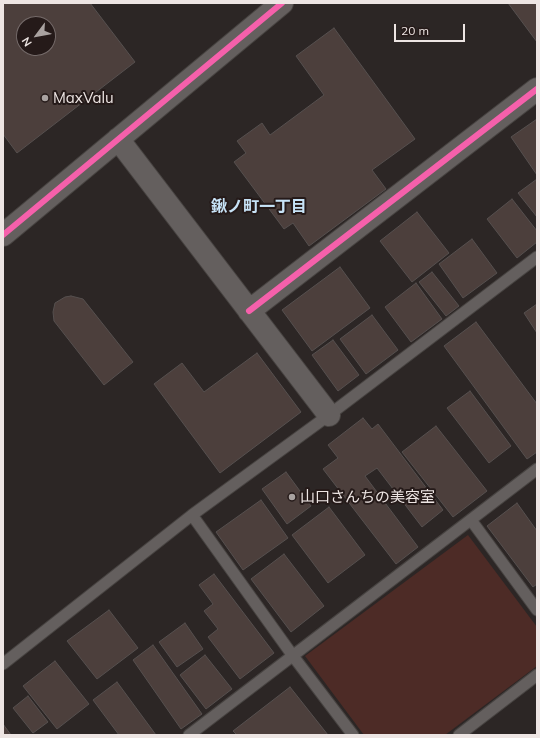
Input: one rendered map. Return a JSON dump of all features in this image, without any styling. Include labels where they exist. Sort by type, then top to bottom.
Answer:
[{"type":"street","points":[[3,235],[282,3]]},
{"type":"street","points":[[250,311],[537,89]]},
{"type":"street","points":[[118,139],[329,415]]},
{"type":"lane","points":[[3,664],[192,515],[329,415],[537,256]]},
{"type":"lane","points":[[189,735],[537,469]]},
{"type":"lane","points":[[192,515],[293,656],[353,735]]},
{"type":"lane","points":[[470,520],[537,610]]},
{"type":"lane","points":[[460,735],[537,675]]},
{"type":"shaded area","points":[[468,535],[537,627],[537,666],[445,735],[364,735],[305,656]]},
{"type":"building","name":"MaxValu","points":[[3,3],[90,3],[135,62],[17,153],[3,134]]},
{"type":"building","points":[[508,3],[537,3],[537,42]]},
{"type":"building","points":[[334,28],[415,139],[372,170],[386,189],[309,246],[293,223],[284,229],[234,162],[246,153],[237,141],[262,123],[270,135],[324,95],[296,56]]},
{"type":"building","points":[[537,119],[537,175],[511,137]]},
{"type":"building","points":[[537,179],[537,217],[518,193]]},
{"type":"building","points":[[512,199],[537,231],[537,242],[517,258],[487,219]]},
{"type":"building","points":[[417,212],[449,253],[412,282],[380,241]]},
{"type":"building","points":[[472,239],[497,273],[463,298],[439,264]]},
{"type":"building","points":[[340,267],[370,308],[312,351],[282,310]]},
{"type":"building","points":[[432,272],[459,306],[446,316],[419,282]]},
{"type":"building","points":[[416,283],[442,319],[411,342],[385,307]]},
{"type":"building","points":[[71,296],[83,299],[133,362],[104,385],[54,321],[53,312],[55,303],[65,297]]},
{"type":"building","points":[[537,304],[537,333],[524,313]]},
{"type":"building","points":[[372,315],[398,350],[366,374],[340,339]]},
{"type":"building","points":[[476,322],[537,404],[537,452],[527,459],[444,346]]},
{"type":"building","points":[[333,340],[359,375],[338,391],[312,355]]},
{"type":"building","points":[[257,353],[301,412],[220,473],[154,384],[182,363],[204,392]]},
{"type":"building","points":[[470,391],[511,446],[489,463],[447,408]]},
{"type":"building","points":[[363,418],[372,429],[378,424],[443,510],[422,527],[377,468],[365,476],[418,547],[396,564],[323,469],[338,458],[328,445]]},
{"type":"building","points":[[436,426],[487,491],[453,517],[402,452]]},
{"type":"building","points":[[286,472],[311,506],[287,524],[262,489]]},
{"type":"building","points":[[261,500],[288,538],[243,570],[216,532]]},
{"type":"building","points":[[517,503],[537,531],[537,584],[533,587],[487,526]]},
{"type":"building","points":[[329,507],[365,555],[328,583],[292,535]]},
{"type":"building","points":[[284,554],[324,606],[291,632],[251,579]]},
{"type":"building","points":[[214,574],[274,653],[240,679],[208,637],[218,629],[204,611],[213,604],[199,585]]},
{"type":"building","points":[[109,610],[138,648],[97,679],[67,641]]},
{"type":"building","points":[[185,623],[203,649],[177,667],[159,642]]},
{"type":"building","points":[[153,645],[202,714],[181,729],[133,660]]},
{"type":"building","points":[[205,655],[232,689],[206,709],[180,675]]},
{"type":"building","points":[[55,661],[89,704],[57,729],[23,686]]},
{"type":"building","points":[[117,682],[156,735],[119,735],[93,700]]},
{"type":"building","points":[[290,687],[328,735],[237,735],[233,731]]},
{"type":"building","points":[[28,696],[48,722],[33,733],[13,708]]},
{"type":"building","points":[[3,724],[11,735],[3,735]]},
{"type":"cycle path","points":[[3,235],[282,3]]},
{"type":"cycle path","points":[[249,311],[537,89]]},
{"type":"place","name":"MaxValu","points":[[45,98]]},
{"type":"place","name":"山口さんちの美容室","points":[[292,497]]},
{"type":"district","name":"鍬ノ町一丁目","points":[[259,207]]}]
